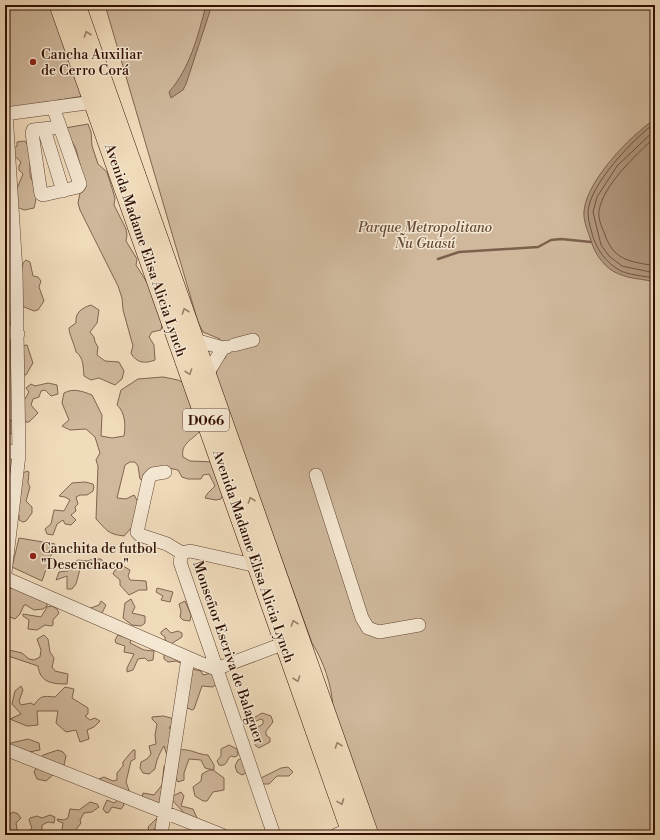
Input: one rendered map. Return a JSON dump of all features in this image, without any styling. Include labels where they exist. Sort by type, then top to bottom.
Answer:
[{"type":"highway","name":"Avenida Madame Elisa Alicia Lynch","points":[[59,5],[131,158],[369,835]]},
{"type":"highway","name":"Avenida Madame Elisa Alicia Lynch","points":[[76,5],[102,99],[257,566],[285,643],[346,833]]},
{"type":"street","points":[[5,573],[19,455],[18,334],[10,270],[6,113],[102,99]]},
{"type":"street","points":[[53,107],[80,184],[78,187],[43,195],[41,194],[32,133],[33,130],[60,127]]},
{"type":"street","points":[[44,129],[63,191]]},
{"type":"street","points":[[5,332],[18,334]]},
{"type":"street","points":[[195,340],[228,347],[253,340]]},
{"type":"street","points":[[207,374],[228,347]]},
{"type":"street","points":[[5,449],[19,455]]},
{"type":"street","points":[[165,472],[153,474],[149,478],[137,532],[140,535],[167,544],[182,553]]},
{"type":"street","points":[[316,475],[362,618],[368,628],[379,632],[419,625]]},
{"type":"street","name":"Monseñor Escriva de Balaguer","points":[[257,566],[190,550],[182,553],[180,562],[274,835]]},
{"type":"street","points":[[5,578],[216,669],[285,643]]},
{"type":"street","points":[[161,835],[188,658]]},
{"type":"street","points":[[5,749],[222,835]]},
{"type":"green space","points":[[5,5],[73,5],[84,96],[10,108],[9,103],[5,103]]},
{"type":"green space","name":"Parque Metropolitano Ñu Guasú","points":[[105,5],[655,5],[655,835],[377,835],[333,706],[331,690],[326,673],[312,643],[215,375],[221,362],[226,357],[220,339],[203,332],[198,322]]},
{"type":"green space","points":[[88,124],[91,132],[92,146],[98,164],[107,172],[115,198],[114,205],[126,229],[126,241],[137,259],[136,265],[165,311],[161,330],[152,332],[149,337],[154,345],[155,360],[141,362],[135,359],[131,353],[133,346],[118,286],[80,210],[78,203],[83,177],[76,149],[65,128]]},
{"type":"green space","points":[[25,141],[28,145],[30,153],[30,176],[35,186],[36,200],[34,208],[24,210],[17,207],[15,193],[23,174],[19,170],[21,162],[10,152],[17,146],[17,142]]},
{"type":"green space","points":[[8,241],[9,264],[5,265],[5,242]]},
{"type":"green space","points":[[26,260],[30,262],[33,276],[38,277],[41,281],[39,287],[44,301],[38,310],[34,311],[17,304],[23,263]]},
{"type":"green space","points":[[91,305],[99,310],[97,323],[90,332],[98,347],[97,355],[105,361],[119,362],[124,371],[122,379],[115,385],[99,378],[91,380],[84,376],[82,360],[76,352],[70,333],[69,328],[76,323],[78,313],[82,309]]},
{"type":"green space","points":[[27,345],[33,363],[26,375],[21,373],[23,347]]},
{"type":"green space","points":[[163,377],[178,380],[184,383],[201,430],[188,442],[184,448],[183,457],[190,461],[214,462],[223,494],[221,499],[216,500],[205,498],[215,486],[209,474],[203,475],[201,479],[188,479],[182,477],[178,470],[169,468],[146,481],[140,479],[138,466],[135,462],[130,462],[125,465],[117,498],[126,499],[134,495],[138,502],[133,526],[124,536],[114,534],[108,531],[96,519],[98,466],[96,460],[100,453],[95,437],[86,429],[70,430],[62,426],[69,420],[62,403],[64,393],[67,391],[78,391],[92,395],[102,415],[101,436],[112,438],[124,436],[124,419],[122,411],[117,405],[121,390],[138,379]]},
{"type":"green space","points":[[48,383],[57,385],[58,394],[51,396],[45,390],[41,391],[39,397],[33,399],[31,405],[38,413],[29,422],[21,422],[20,399],[25,399],[29,392],[26,388],[31,384],[35,386]]},
{"type":"green space","points":[[12,420],[14,432],[5,437],[5,422]]},
{"type":"green space","points":[[27,471],[29,472],[28,483],[30,487],[26,501],[32,507],[32,513],[26,521],[23,522],[19,520],[19,515],[16,513],[23,473]]},
{"type":"green space","points":[[85,482],[93,484],[94,487],[93,491],[87,495],[80,495],[76,497],[78,504],[75,507],[76,511],[71,515],[76,520],[71,525],[65,524],[63,520],[57,524],[53,535],[47,534],[45,529],[51,524],[54,510],[64,511],[70,500],[59,496],[72,483]]},
{"type":"green space","name":"Canchita de futbol \"Desenchaco\"","points":[[19,538],[55,544],[42,581],[12,567]]},
{"type":"green space","points":[[101,559],[103,562],[101,568],[80,569],[76,584],[72,589],[67,589],[67,576],[56,580],[59,572],[68,571],[70,565],[78,560],[87,561]]},
{"type":"green space","points":[[123,566],[130,570],[128,576],[130,580],[146,581],[147,590],[139,590],[129,595],[120,585],[120,580],[113,574],[115,570]]},
{"type":"green space","points":[[15,587],[47,601],[47,606],[43,609],[34,610],[24,605],[20,614],[15,619],[5,615],[5,590]]},
{"type":"green space","points":[[157,588],[173,592],[170,602],[161,600],[163,596],[156,592]]},
{"type":"green space","points":[[131,599],[135,607],[132,613],[145,616],[145,623],[141,626],[132,625],[123,618],[125,603]]},
{"type":"green space","points":[[101,601],[106,605],[101,615],[88,609],[99,605]]},
{"type":"green space","points":[[185,601],[191,615],[190,621],[183,620],[180,617],[181,611],[179,604]]},
{"type":"green space","points":[[52,606],[57,609],[59,613],[53,620],[53,625],[45,625],[37,630],[28,629],[29,620],[23,616],[23,614],[41,617],[47,607]]},
{"type":"green space","points":[[166,628],[171,633],[178,631],[182,633],[182,637],[171,644],[165,640],[165,637],[161,634],[161,632]]},
{"type":"green space","points":[[44,635],[48,639],[50,652],[54,658],[52,667],[55,671],[68,674],[67,684],[51,683],[47,681],[41,676],[38,666],[11,657],[5,652],[9,650],[22,653],[29,659],[34,660],[40,657],[41,650],[37,639]]},
{"type":"green space","points":[[118,635],[125,636],[131,640],[130,643],[144,650],[154,651],[153,660],[148,661],[145,658],[138,659],[133,670],[127,672],[127,668],[134,654],[124,652],[125,646],[116,643],[115,640]]},
{"type":"green space","points":[[172,648],[183,664],[176,661],[168,662],[164,659],[164,653]]},
{"type":"green space","points":[[192,669],[201,671],[203,675],[212,673],[216,684],[213,687],[202,686],[194,709],[192,710],[185,707]]},
{"type":"green space","points":[[21,686],[23,690],[19,701],[21,705],[31,703],[34,705],[43,697],[55,697],[65,687],[74,689],[72,698],[88,708],[88,714],[85,716],[90,720],[95,718],[100,721],[94,727],[87,730],[89,739],[80,742],[76,730],[66,732],[56,723],[58,711],[37,711],[38,725],[27,726],[10,719],[21,714],[12,704],[15,691]]},
{"type":"green space","points":[[262,713],[271,716],[273,722],[266,731],[266,735],[270,738],[270,742],[259,748],[255,745],[256,728],[263,724],[263,720],[261,719],[249,724],[243,722],[245,718],[252,719]]},
{"type":"green space","points":[[163,716],[171,718],[174,722],[169,728],[172,731],[167,755],[164,746],[158,757],[155,769],[149,774],[143,773],[140,768],[141,762],[147,759],[151,754],[149,746],[156,744],[155,735],[157,724],[152,717]]},
{"type":"green space","points":[[28,739],[39,743],[40,750],[29,752],[9,745],[11,743]]},
{"type":"green space","points":[[229,745],[237,749],[238,755],[235,757],[229,757],[224,765],[219,765],[217,761],[221,756],[221,749]]},
{"type":"green space","points":[[58,750],[63,752],[66,756],[64,765],[46,781],[37,779],[34,772],[43,755]]},
{"type":"green space","points":[[133,750],[135,750],[135,759],[131,761],[126,782],[130,793],[99,779],[104,777],[113,781],[117,780],[117,773],[123,766],[123,762]]},
{"type":"green space","points":[[179,750],[208,755],[214,765],[214,770],[205,768],[201,760],[189,759],[184,773],[184,780],[178,782],[176,779]]},
{"type":"green space","points":[[242,758],[246,773],[242,775],[237,772],[235,766],[238,760]]},
{"type":"green space","points":[[164,766],[167,766],[162,800],[157,804],[142,798],[143,793],[154,795],[162,785]]},
{"type":"green space","points":[[288,767],[293,772],[289,776],[277,776],[269,784],[262,784],[261,778],[281,768]]},
{"type":"green space","points":[[209,770],[213,770],[224,778],[224,790],[213,792],[207,801],[203,801],[195,796],[193,787],[201,781],[202,774]]},
{"type":"green space","points":[[181,792],[184,796],[181,806],[193,809],[198,820],[185,814],[171,799],[171,797]]},
{"type":"green space","points":[[107,800],[114,803],[118,800],[123,802],[124,805],[121,809],[112,807],[109,812],[106,813],[103,809]]},
{"type":"green space","points":[[90,802],[97,804],[99,807],[92,812],[84,813],[80,820],[81,823],[72,835],[67,835],[62,829],[63,823],[57,819],[64,820],[68,818],[70,809],[79,810]]},
{"type":"green space","points":[[13,812],[18,814],[21,818],[16,823],[18,835],[5,835],[7,816]]},
{"type":"green space","points":[[50,815],[55,817],[54,823],[48,822],[42,825],[42,832],[38,835],[25,835],[32,828],[29,820],[30,818],[37,816],[42,818]]},
{"type":"green space","points":[[156,819],[158,819],[154,831],[156,835],[147,835],[149,833],[148,827]]},
{"type":"water","points":[[206,5],[212,5],[186,84],[183,90],[171,98],[169,92],[183,73],[188,62]]},
{"type":"water","points":[[655,119],[655,282],[623,276],[609,269],[605,265],[593,246],[586,226],[584,211],[587,199],[593,186],[611,160],[622,147]]},
{"type":"waterway","points":[[438,259],[459,252],[538,247],[551,240],[561,239],[591,242]]},
{"type":"place","name":"Cancha Auxiliar de Cerro Corá","points":[[33,62]]},
{"type":"place","name":"Canchita de futbol \"Desenchaco\"","points":[[33,556]]}]
